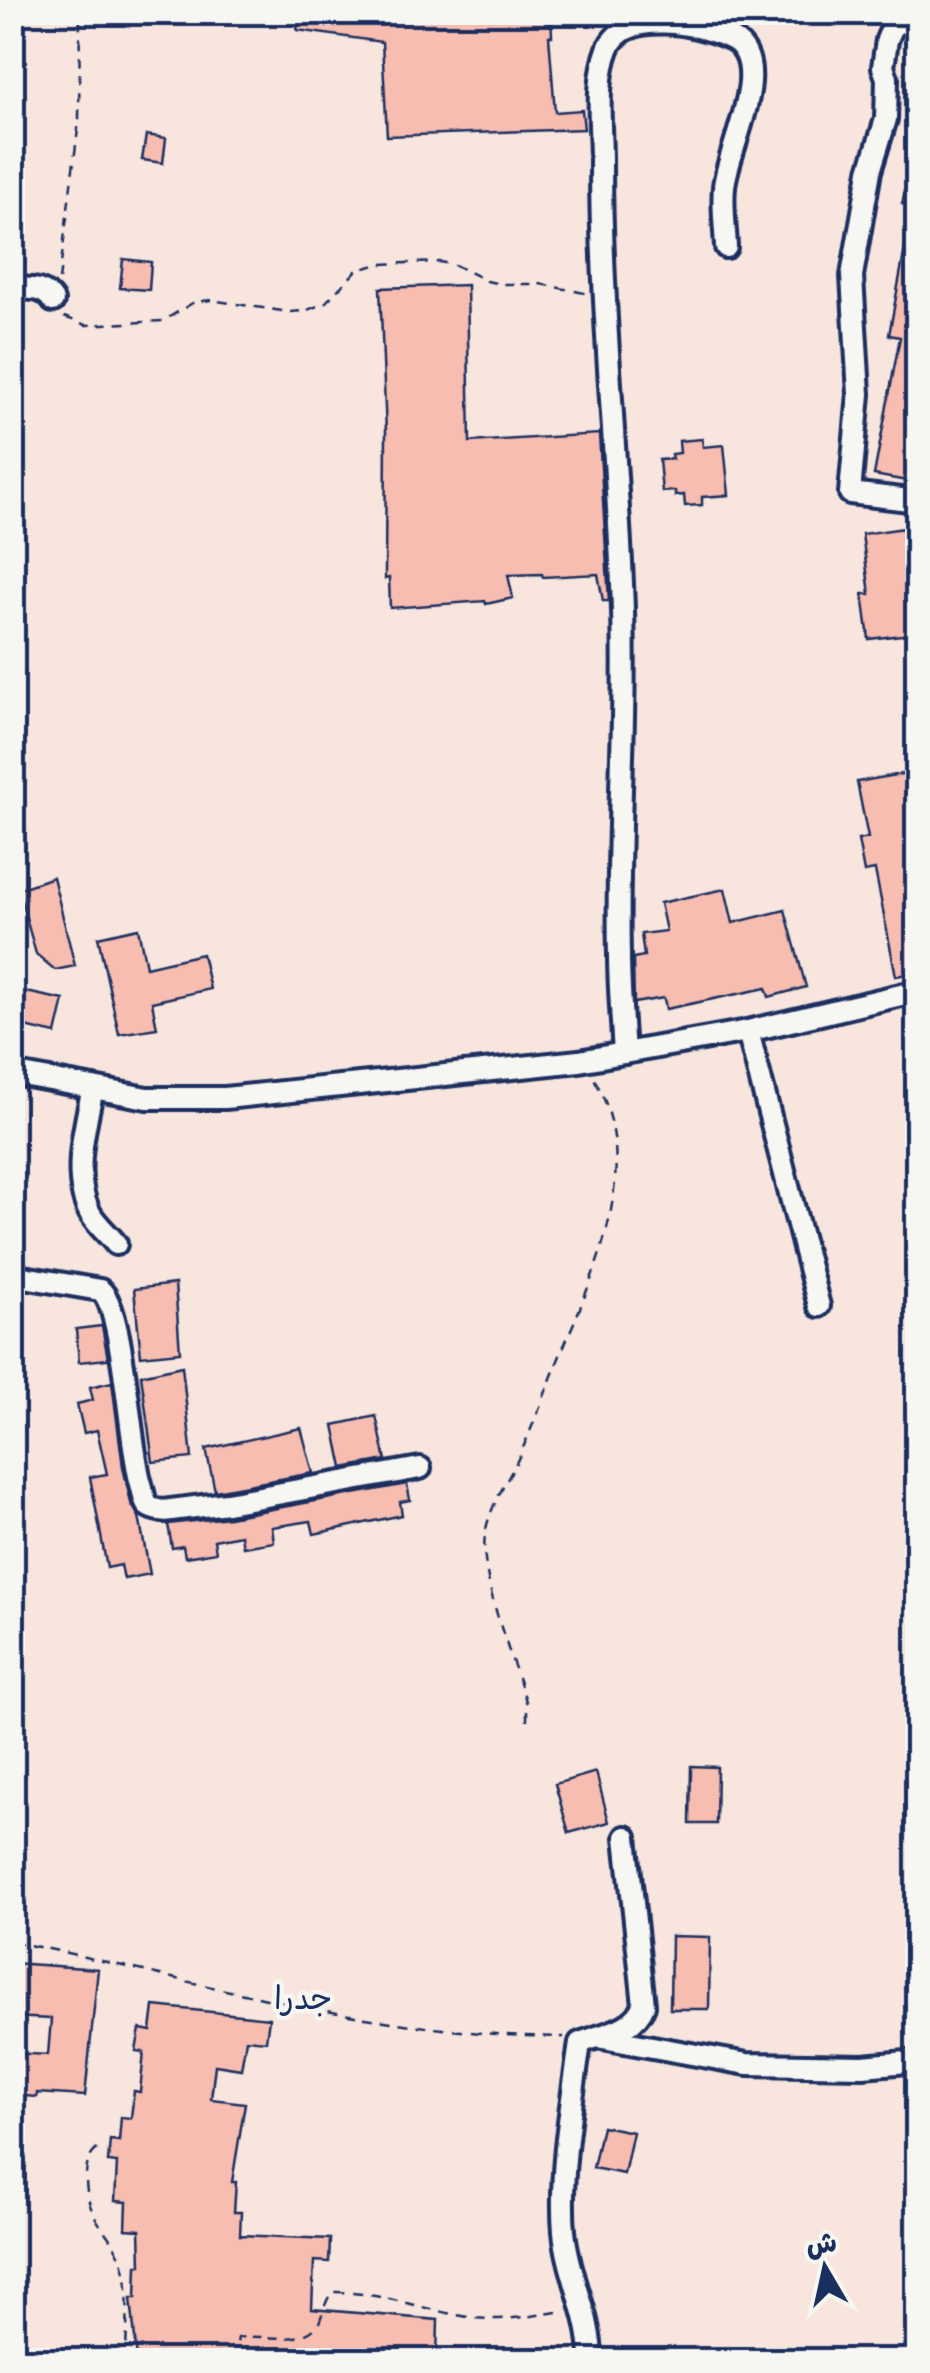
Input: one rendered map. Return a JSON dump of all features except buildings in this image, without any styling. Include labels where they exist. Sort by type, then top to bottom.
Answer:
[{"type":"street","points":[[624,1053],[618,953],[623,776],[622,587],[601,259],[601,91],[609,48],[626,30],[664,22],[702,26],[740,43],[748,54],[749,90],[724,188],[726,247]]},
{"type":"street","points":[[918,26],[895,22],[887,40],[886,119],[870,171],[852,276],[859,394],[850,493],[918,501]]},
{"type":"street","points":[[12,288],[45,292],[52,301]]},
{"type":"street","points":[[12,1073],[147,1098],[225,1098],[579,1061],[748,1031],[918,991]]},
{"type":"street","points":[[748,1031],[819,1306]]},
{"type":"street","points":[[93,1088],[84,1128],[81,1184],[90,1214],[116,1244]]},
{"type":"street","points":[[12,1276],[100,1290],[110,1298],[132,1447],[146,1500],[153,1509],[228,1503],[420,1468]]},
{"type":"street","points":[[591,2360],[590,2328],[569,2268],[563,2194],[580,2043],[632,2024],[640,2017],[644,2005],[626,1837]]},
{"type":"street","points":[[595,2037],[747,2064],[863,2066],[918,2060]]},
{"type":"path","points":[[80,12],[79,120],[69,183],[64,257],[52,301],[62,316],[86,325],[162,322],[194,302],[211,300],[305,312],[326,303],[347,278],[366,266],[440,262],[487,282],[540,284],[604,297]]},
{"type":"path","points":[[527,1721],[526,1704],[487,1572],[484,1537],[490,1513],[518,1460],[593,1277],[610,1209],[616,1160],[613,1129],[597,1083],[579,1061]]},
{"type":"path","points":[[12,1942],[408,2024],[564,2037]]},
{"type":"path","points":[[96,2149],[86,2172],[88,2205],[120,2254],[125,2272],[125,2360]]},
{"type":"path","points":[[234,2360],[238,2338],[288,2337],[313,2331],[332,2292],[365,2292],[463,2316],[516,2318],[585,2308]]},
{"type":"district","name":"جدرا","points":[[303,1998]]}]
